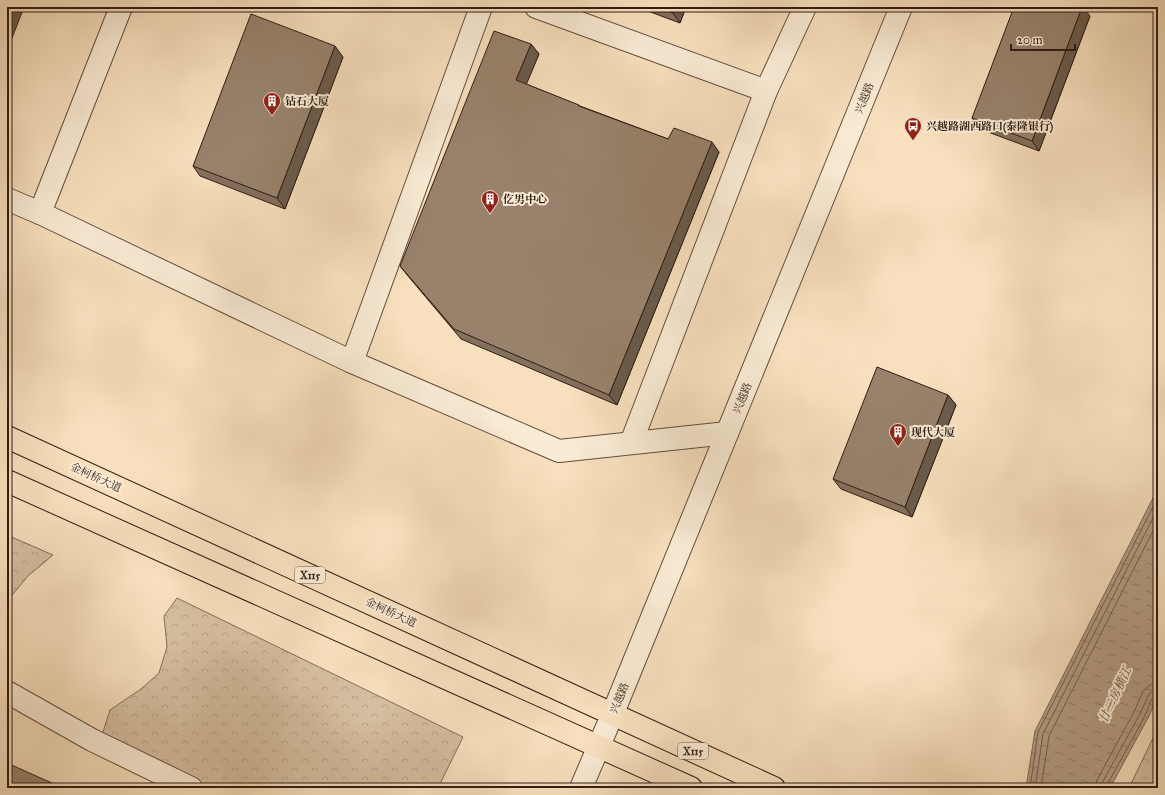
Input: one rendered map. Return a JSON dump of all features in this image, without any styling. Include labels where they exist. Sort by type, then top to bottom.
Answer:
[{"type":"main road","name":"金柯桥大道","points":[[7,437],[613,713],[774,788]]},
{"type":"main road","points":[[7,481],[691,788]]},
{"type":"street","points":[[40,213],[121,7]]},
{"type":"street","points":[[352,362],[481,7]]},
{"type":"street","points":[[536,7],[766,91]]},
{"type":"street","points":[[631,443],[766,91],[805,7]]},
{"type":"street","name":"兴越路","points":[[581,788],[901,7]]},
{"type":"street","points":[[7,199],[40,213],[352,362],[559,451],[727,433]]},
{"type":"street","points":[[7,692],[92,740],[191,788]]},
{"type":"green space","points":[[7,535],[53,555],[28,576],[8,600],[7,604]]},
{"type":"green space","points":[[177,598],[463,737],[438,788],[209,788],[101,738],[110,710],[141,689],[159,673],[167,647],[164,616]]},
{"type":"green space","points":[[1155,734],[1158,735],[1158,788],[1129,788]]},
{"type":"water","name":"廿二房横江","points":[[1158,488],[1158,695],[1149,716],[1110,788],[1026,788],[1035,731]]},
{"type":"building","points":[[7,7],[12,7],[7,21]]},
{"type":"building","points":[[658,7],[675,7],[673,13]]},
{"type":"building","points":[[1014,7],[1082,7],[1032,141],[972,118]]},
{"type":"building","name":"钻石大厦","points":[[251,14],[335,46],[277,198],[193,166]]},
{"type":"building","name":"仡男中心","points":[[494,31],[531,44],[516,80],[579,106],[668,139],[674,128],[712,142],[609,395],[454,329],[400,266]]},
{"type":"building","name":"现代大厦","points":[[877,367],[948,395],[905,507],[833,479]]},
{"type":"building","points":[[7,763],[63,788],[7,788]]},
{"type":"place","name":"钻石大厦","points":[[272,116]]},
{"type":"place","name":"兴越路湖西路口(泰隆银行)","points":[[913,141]]},
{"type":"place","name":"仡男中心","points":[[490,214]]},
{"type":"place","name":"现代大厦","points":[[898,447]]}]
